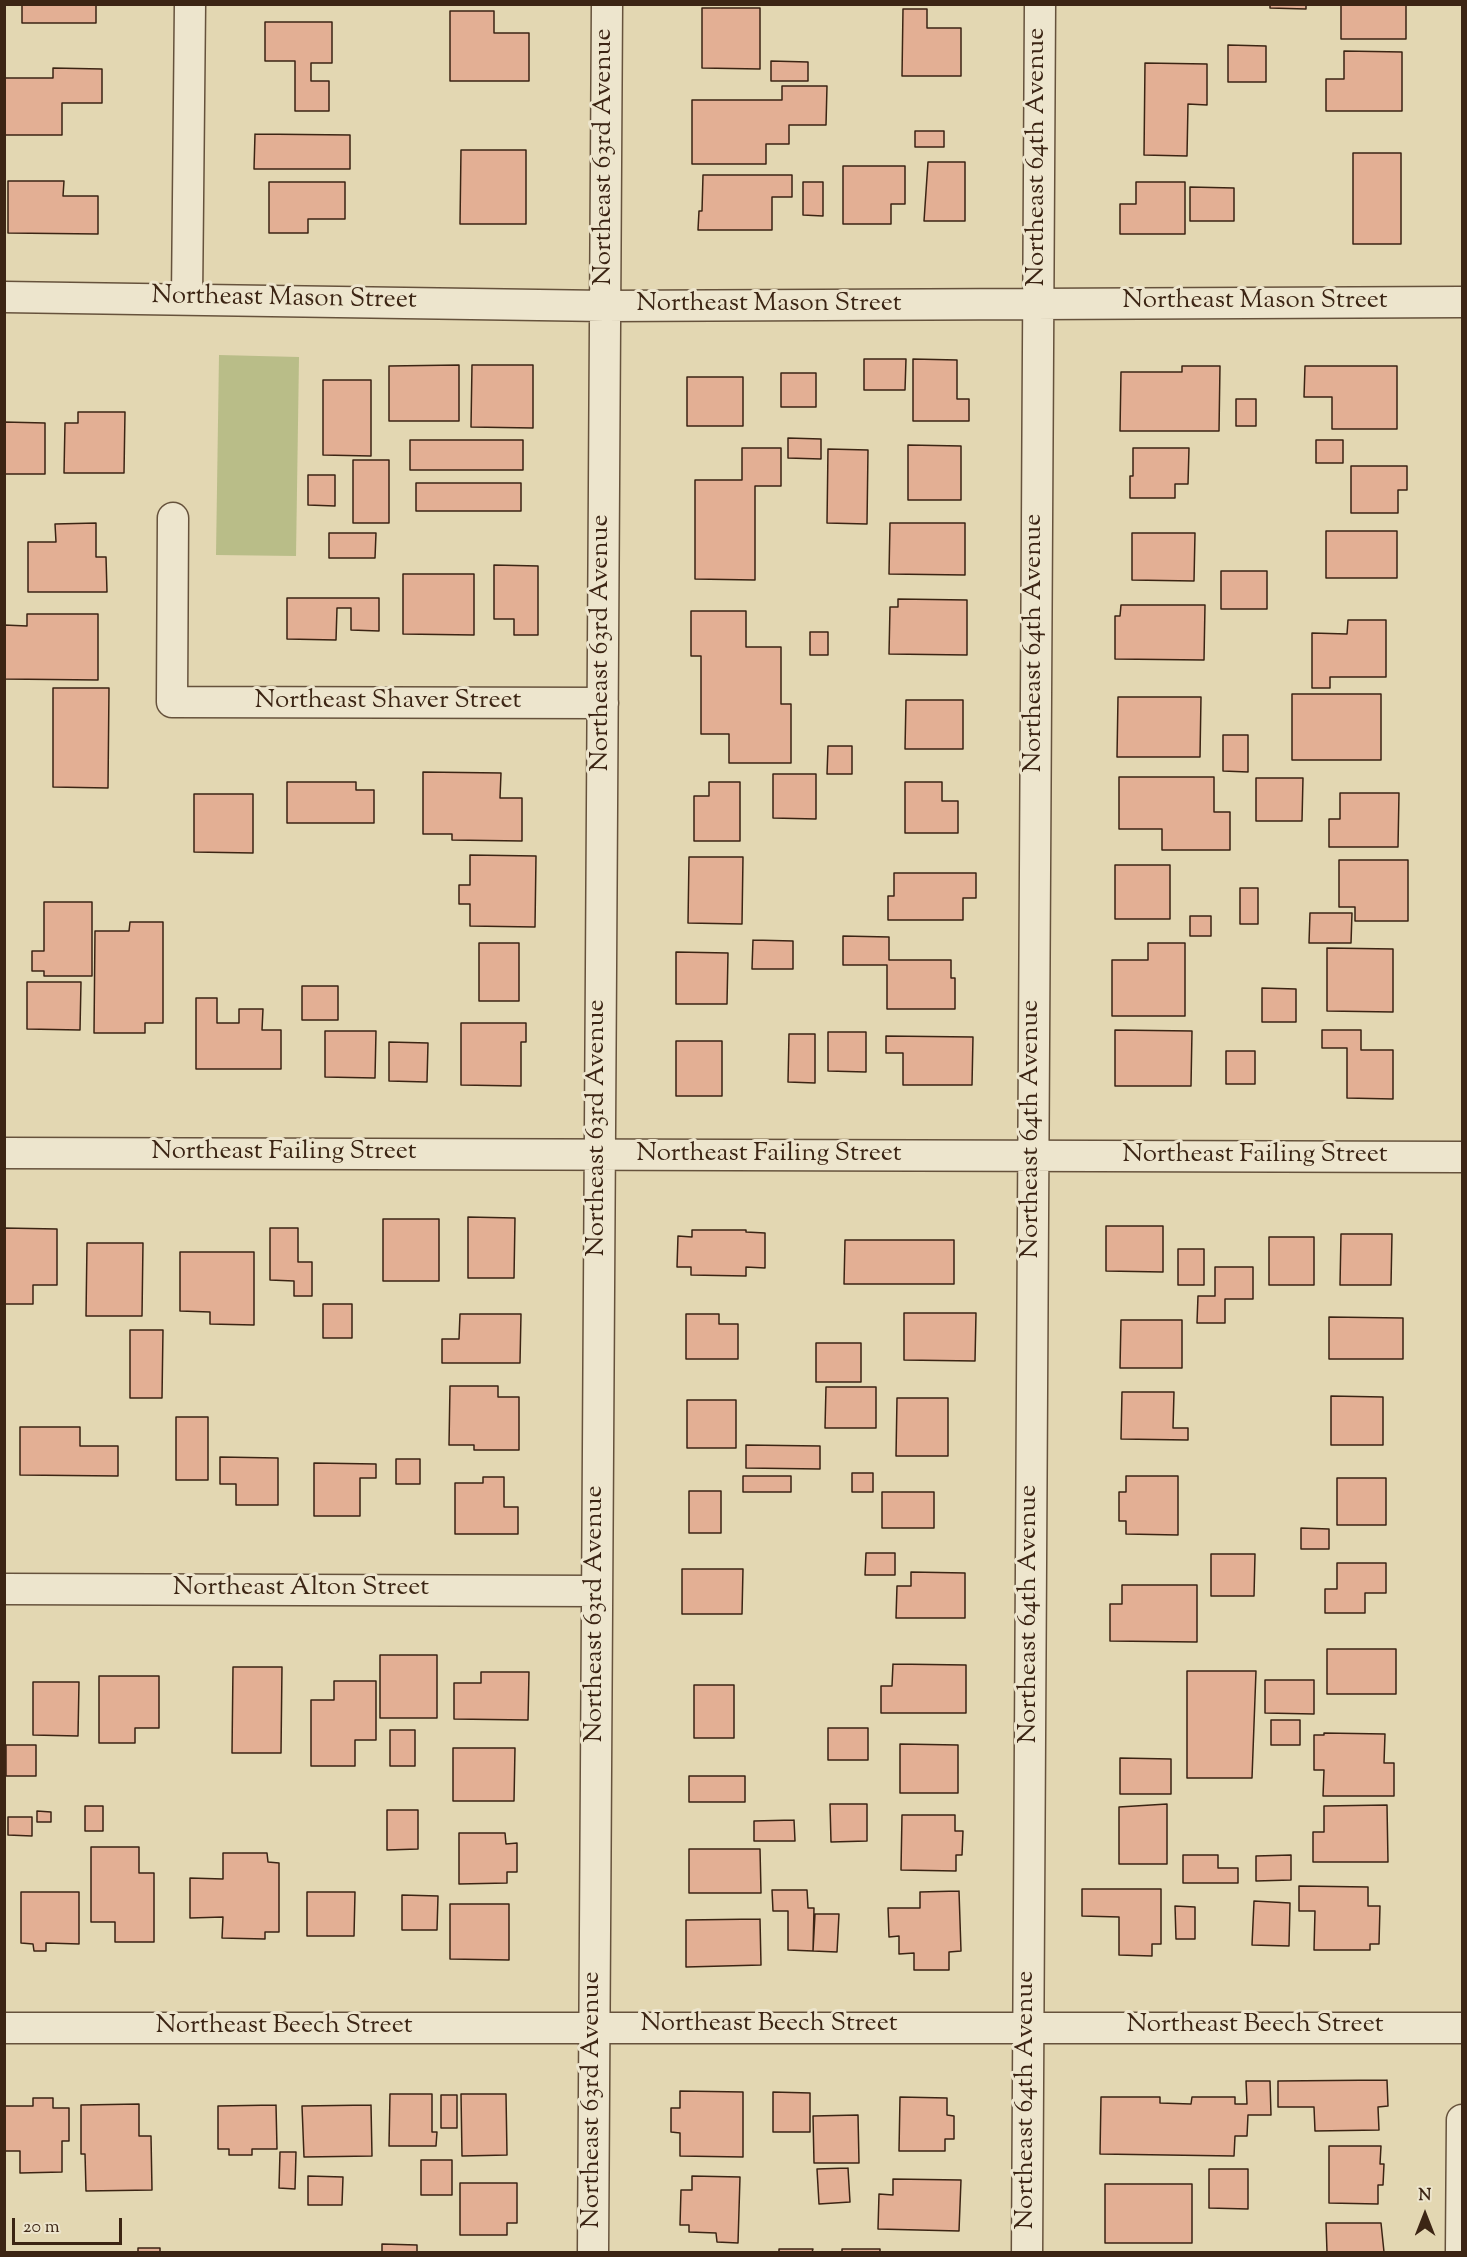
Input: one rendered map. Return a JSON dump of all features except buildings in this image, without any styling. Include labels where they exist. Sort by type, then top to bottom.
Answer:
[{"type":"street","points":[[187,298],[190,4]]},
{"type":"street","name":"Northeast 63rd Avenue","points":[[593,2253],[607,4]]},
{"type":"street","name":"Northeast 64th Avenue","points":[[1027,2253],[1040,4]]},
{"type":"street","name":"Northeast Mason Street","points":[[4,297],[605,306],[1462,302]]},
{"type":"street","name":"Northeast Shaver Street","points":[[173,519],[172,702],[603,704]]},
{"type":"street","name":"Northeast Failing Street","points":[[4,1153],[1462,1157]]},
{"type":"street","name":"Northeast Alton Street","points":[[4,1589],[597,1591]]},
{"type":"street","name":"Northeast Beech Street","points":[[4,2028],[1028,2026],[1462,2028]]},
{"type":"street","points":[[1461,2253],[1462,2120]]},
{"type":"green space","points":[[219,355],[299,357],[296,556],[216,555]]}]
